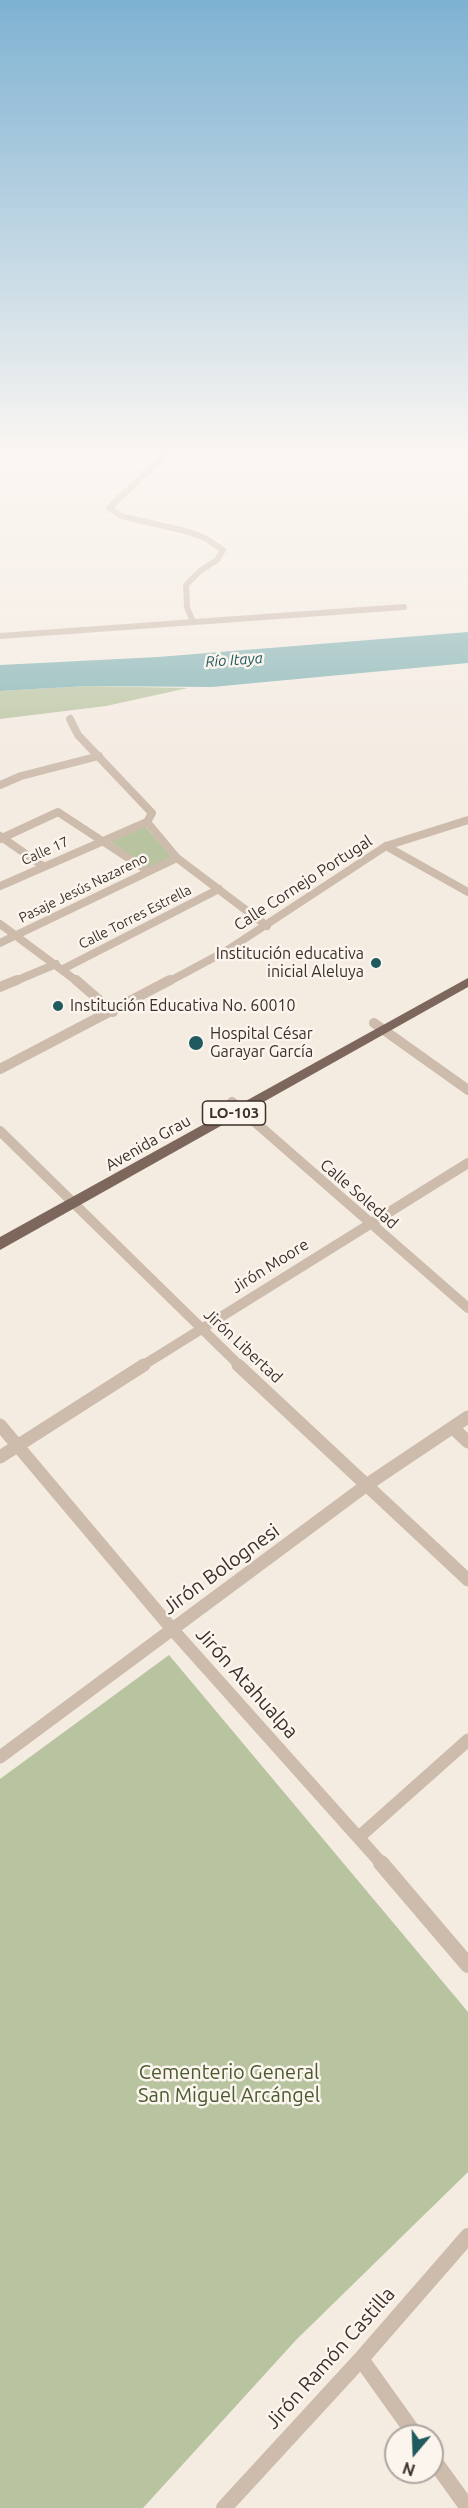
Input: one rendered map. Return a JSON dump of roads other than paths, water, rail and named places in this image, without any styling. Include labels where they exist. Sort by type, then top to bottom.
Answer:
[{"type":"main road","name":"Avenida Grau","points":[[0,1244],[69,1202],[378,1026],[468,971]]},
{"type":"main road","name":"Avenida Grau","points":[[378,1026],[468,982]]},
{"type":"main road","name":"Avenida Grau","points":[[0,1233],[69,1202]]},
{"type":"street","points":[[193,622],[187,607],[186,585],[200,571]]},
{"type":"street","points":[[0,636],[404,607]]},
{"type":"street","points":[[70,719],[78,735],[152,813],[147,822],[177,858],[267,926]]},
{"type":"street","points":[[0,785],[21,776],[99,756]]},
{"type":"street","points":[[1,838],[58,812],[148,871]]},
{"type":"street","name":"Calle Cornejo Portugal","points":[[0,1069],[113,1012],[267,926],[386,846],[468,820]]},
{"type":"street","name":"Calle 17","points":[[0,886],[147,822]]},
{"type":"street","points":[[1,838],[43,866]]},
{"type":"street","points":[[386,846],[468,892]]},
{"type":"street","name":"Pasaje Jesús Nazareno","points":[[0,942],[177,858]]},
{"type":"street","name":"Calle Torres Estrella","points":[[0,987],[59,967],[219,889]]},
{"type":"street","points":[[0,924],[59,967],[113,1012]]},
{"type":"street","points":[[378,1026],[468,1090]]},
{"type":"street","name":"Calle Soledad","points":[[236,1106],[468,1308]]},
{"type":"street","name":"Jirón Libertad","points":[[0,1131],[69,1202],[201,1329],[468,1580]]},
{"type":"street","name":"Jirón Moore","points":[[0,1457],[369,1223],[468,1163]]},
{"type":"street","name":"Jirón Bolognesi","points":[[0,1757],[368,1484],[468,1417]]},
{"type":"street","name":"Jirón Atahualpa","points":[[0,1425],[172,1629],[359,1837],[468,1965]]},
{"type":"street","points":[[453,1428],[468,1442]]},
{"type":"street","points":[[359,1837],[468,1740]]},
{"type":"street","name":"Jirón Ramón Castilla","points":[[224,2508],[361,2359],[468,2236]]},
{"type":"street","points":[[361,2359],[407,2424]]},
{"type":"street","points":[[444,2475],[468,2508]]},
{"type":"water","name":"Río Itaya","points":[[468,632],[468,663],[212,687],[87,686],[0,691],[0,665],[158,657]]},
{"type":"place","name":"Institución educativa inicial Aleluya","points":[[376,963]]},
{"type":"place","name":"Institución Educativa No. 60010","points":[[58,1006]]},
{"type":"place","name":"Hospital César Garayar García","points":[[196,1043]]},
{"type":"park label","name":"Cementerio General San Miguel Arcángel","points":[[229,2084]]}]
